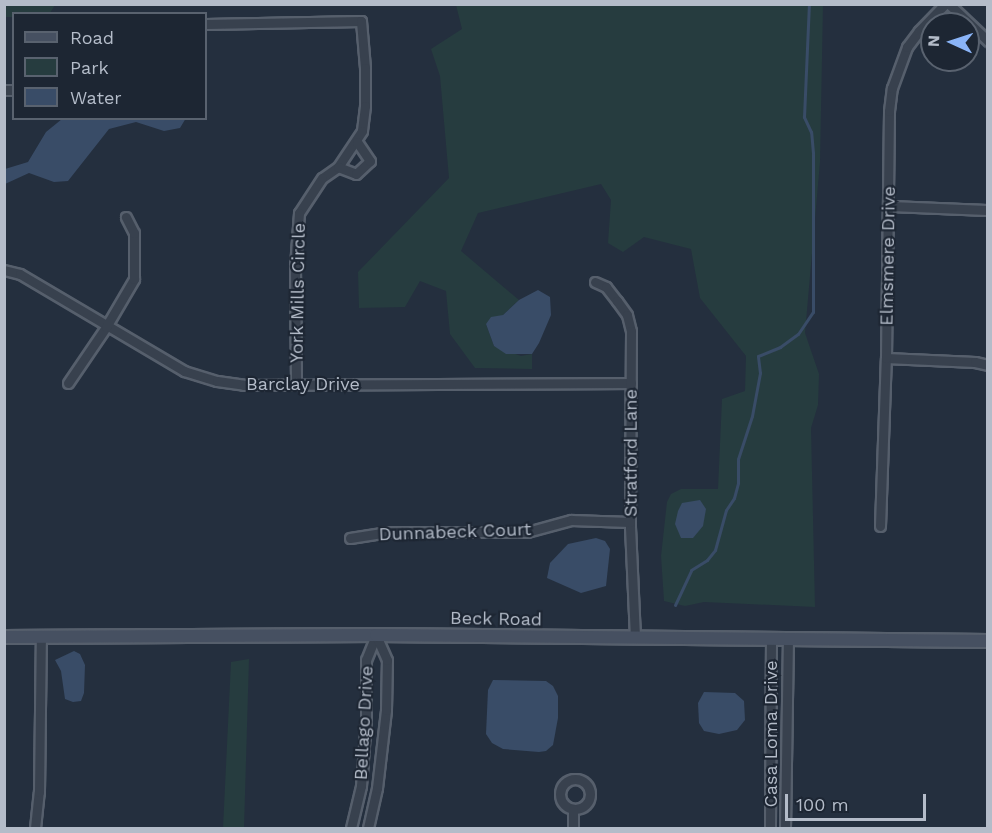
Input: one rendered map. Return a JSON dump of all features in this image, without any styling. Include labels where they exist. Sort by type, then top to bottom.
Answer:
[{"type":"main road","name":"Beck Road","points":[[4,637],[376,635],[987,641]]},
{"type":"street","points":[[947,4],[987,40]]},
{"type":"street","name":"Elmsmere Drive","points":[[880,526],[886,358],[889,111],[892,88],[907,47],[919,31],[947,4]]},
{"type":"street","name":"York Mills Circle","points":[[207,24],[361,21],[365,106],[362,131],[357,142],[338,166],[322,178],[299,213],[295,266],[296,383]]},
{"type":"street","points":[[338,166],[356,174],[370,161],[357,142]]},
{"type":"street","points":[[889,206],[987,210]]},
{"type":"street","points":[[68,383],[106,327],[134,279],[136,265],[134,233],[126,217]]},
{"type":"street","name":"Barclay Drive","points":[[4,270],[20,274],[106,327],[184,371],[244,385],[296,383],[631,384]]},
{"type":"street","name":"Stratford Lane","points":[[595,282],[606,287],[627,315],[631,331],[630,522],[636,638]]},
{"type":"street","points":[[886,358],[975,362],[987,365]]},
{"type":"street","name":"Dunnabeck Court","points":[[350,538],[387,532],[526,532],[571,520],[630,522]]},
{"type":"street","name":"Bellago Drive","points":[[351,828],[361,786],[366,720],[366,660],[376,635]]},
{"type":"street","name":"Bellago Drive","points":[[368,828],[377,788],[386,710],[387,660],[376,635]]},
{"type":"street","points":[[35,828],[39,792],[41,637]]},
{"type":"street","name":"Casa Loma Drive","points":[[770,828],[771,639]]},
{"type":"street","name":"Casa Loma Drive","points":[[785,828],[788,639]]},
{"type":"street","points":[[573,808],[573,828]]},
{"type":"green space","points":[[5,4],[55,5],[51,12],[12,12],[12,17],[5,17]]},
{"type":"green space","points":[[456,5],[823,5],[820,162],[805,333],[819,374],[818,405],[811,428],[815,607],[704,602],[685,606],[664,601],[661,556],[667,502],[671,494],[681,489],[718,489],[722,399],[745,391],[746,356],[700,298],[691,249],[644,237],[623,252],[608,243],[611,200],[601,184],[478,213],[461,251],[519,300],[503,315],[486,324],[494,346],[521,356],[532,354],[532,369],[475,368],[450,334],[446,291],[420,281],[405,307],[359,308],[358,272],[449,178],[440,76],[431,49],[462,29]]},
{"type":"green space","points":[[249,659],[244,828],[223,828],[231,662]]},
{"type":"water","points":[[61,120],[185,120],[180,128],[164,131],[136,122],[109,129],[68,181],[54,182],[29,173],[5,184],[5,169],[28,162],[46,132]]},
{"type":"water","points":[[538,290],[550,297],[551,315],[539,343],[532,354],[506,354],[494,346],[486,324],[491,317],[503,315],[519,300]]},
{"type":"water","points":[[700,500],[706,509],[703,526],[693,538],[681,538],[675,524],[682,503]]},
{"type":"water","points":[[596,538],[605,541],[610,549],[606,586],[581,593],[547,578],[550,563],[568,544]]},
{"type":"water","points":[[74,651],[80,654],[85,665],[84,693],[81,701],[73,702],[65,699],[61,671],[55,660]]},
{"type":"water","points":[[493,680],[546,681],[553,686],[558,696],[558,718],[553,745],[546,751],[503,749],[492,743],[486,734],[488,690]]},
{"type":"water","points":[[704,692],[735,693],[744,701],[745,720],[737,730],[719,734],[704,731],[699,723],[698,703]]},
{"type":"waterway","points":[[675,605],[691,570],[707,560],[715,550],[726,510],[734,498],[738,483],[738,459],[752,416],[760,373],[758,356],[780,347],[798,334],[813,312],[813,153],[811,132],[804,117],[809,4]]}]
